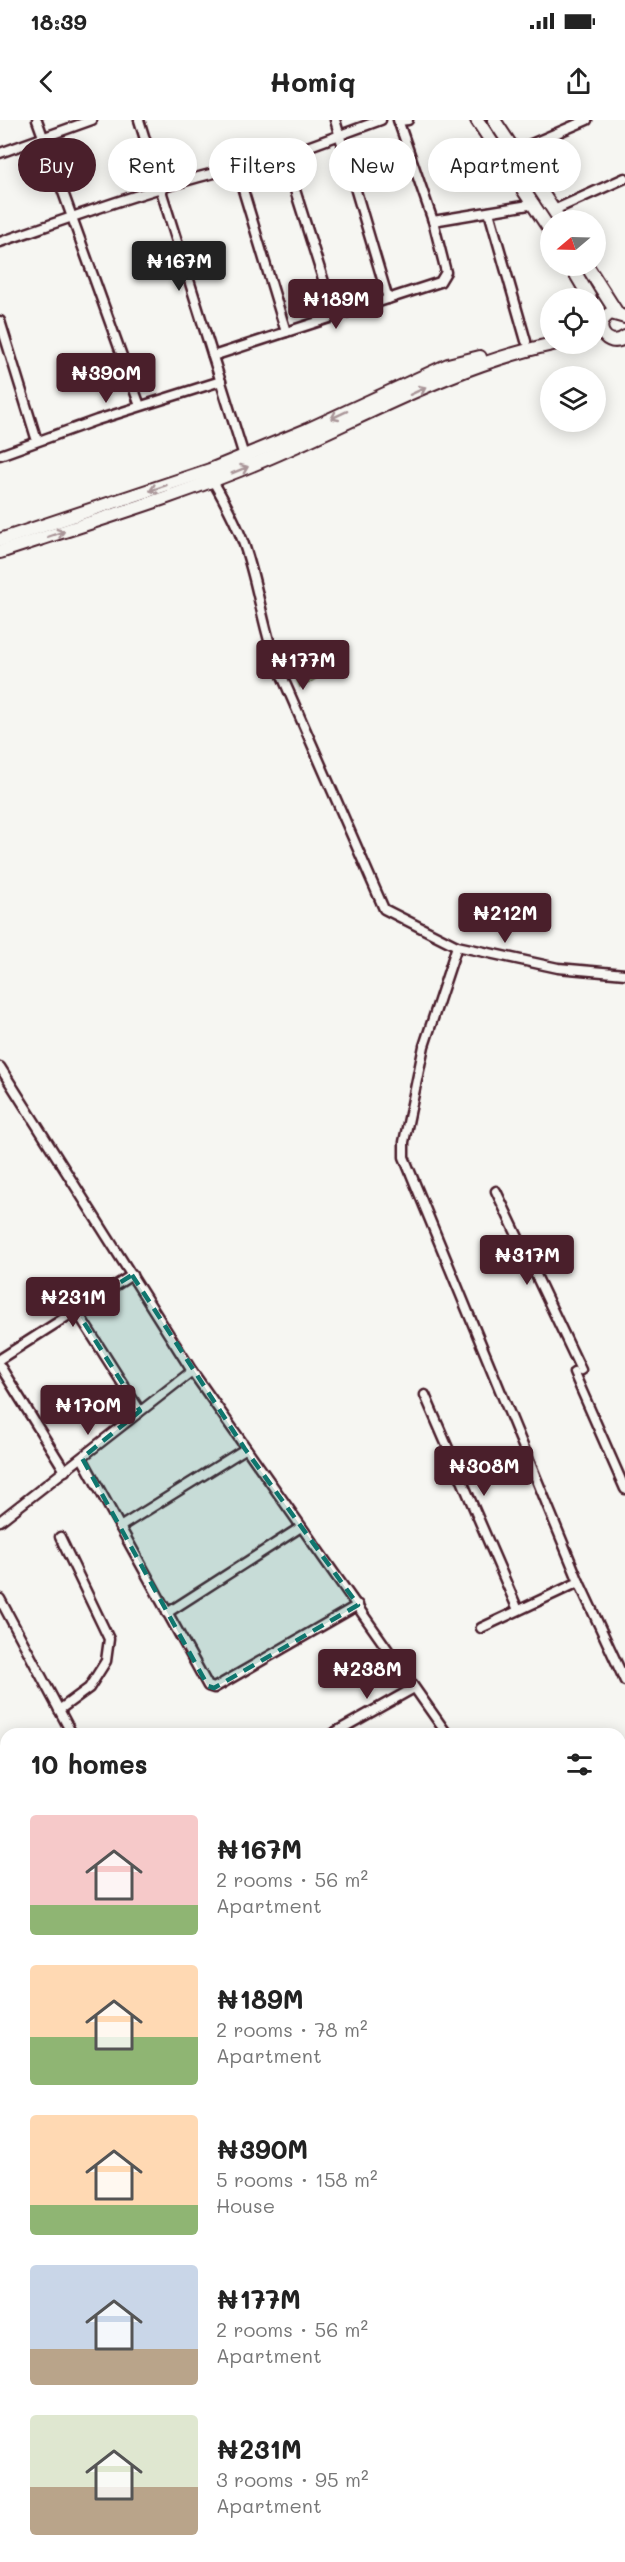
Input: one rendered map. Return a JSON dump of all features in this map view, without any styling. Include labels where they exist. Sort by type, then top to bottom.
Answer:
[{"type":"main road","points":[[477,120],[540,211]]},
{"type":"main road","points":[[494,120],[506,138]]},
{"type":"main road","points":[[542,192],[554,210]]},
{"type":"main road","points":[[594,276],[622,315]]},
{"type":"main road","points":[[606,315],[622,315]]},
{"type":"main road","points":[[606,334],[616,341],[624,341]]},
{"type":"main road","points":[[0,540],[135,496],[244,456],[447,365],[540,338]]},
{"type":"main road","points":[[0,552],[213,481],[311,440],[453,375],[519,351],[540,347]]},
{"type":"street","points":[[37,120],[43,138],[92,120]]},
{"type":"street","points":[[139,120],[144,138]]},
{"type":"street","points":[[335,120],[388,298]]},
{"type":"street","points":[[317,142],[381,120]]},
{"type":"street","points":[[213,356],[440,282],[446,272],[433,221],[401,120]]},
{"type":"street","points":[[545,138],[587,120]]},
{"type":"street","points":[[0,153],[18,147]]},
{"type":"street","points":[[566,210],[625,178]]},
{"type":"street","points":[[62,192],[140,406]]},
{"type":"street","points":[[0,242],[147,192]]},
{"type":"street","points":[[160,192],[244,456]]},
{"type":"street","points":[[244,192],[286,332]]},
{"type":"street","points":[[296,192],[335,317]]},
{"type":"street","points":[[433,221],[536,204]]},
{"type":"street","points":[[489,212],[526,341]]},
{"type":"street","points":[[0,321],[37,441]]},
{"type":"street","points":[[0,455],[140,406],[221,381]]},
{"type":"street","points":[[213,481],[243,540],[254,576],[262,623],[275,660],[384,909],[457,946],[558,968],[625,974]]},
{"type":"street","points":[[457,946],[424,1046],[404,1142],[404,1157],[579,1582],[625,1682]]},
{"type":"street","points":[[0,1067],[192,1371],[443,1728]]},
{"type":"street","points":[[496,1191],[578,1371],[625,1489]]},
{"type":"street","points":[[0,1359],[132,1275]]},
{"type":"street","points":[[76,1311],[140,1411]]},
{"type":"street","points":[[0,1366],[65,1471]]},
{"type":"street","points":[[0,1521],[192,1371]]},
{"type":"street","points":[[425,1395],[519,1610]]},
{"type":"street","points":[[120,1527],[245,1449]]},
{"type":"street","points":[[82,1458],[206,1684],[214,1688],[358,1605]]},
{"type":"street","points":[[167,1613],[302,1527]]},
{"type":"street","points":[[60,1538],[109,1639],[106,1661],[89,1688],[60,1710]]},
{"type":"street","points":[[481,1628],[579,1582]]},
{"type":"street","points":[[0,1599],[69,1728]]},
{"type":"street","points":[[343,1728],[414,1688]]},
{"type":"highlighted area","points":[[132,1275],[245,1449],[358,1605],[214,1688],[208,1686],[82,1458],[140,1411],[76,1310]]},
{"type":"green space","points":[[323,652],[332,671],[300,687],[290,668]]}]
